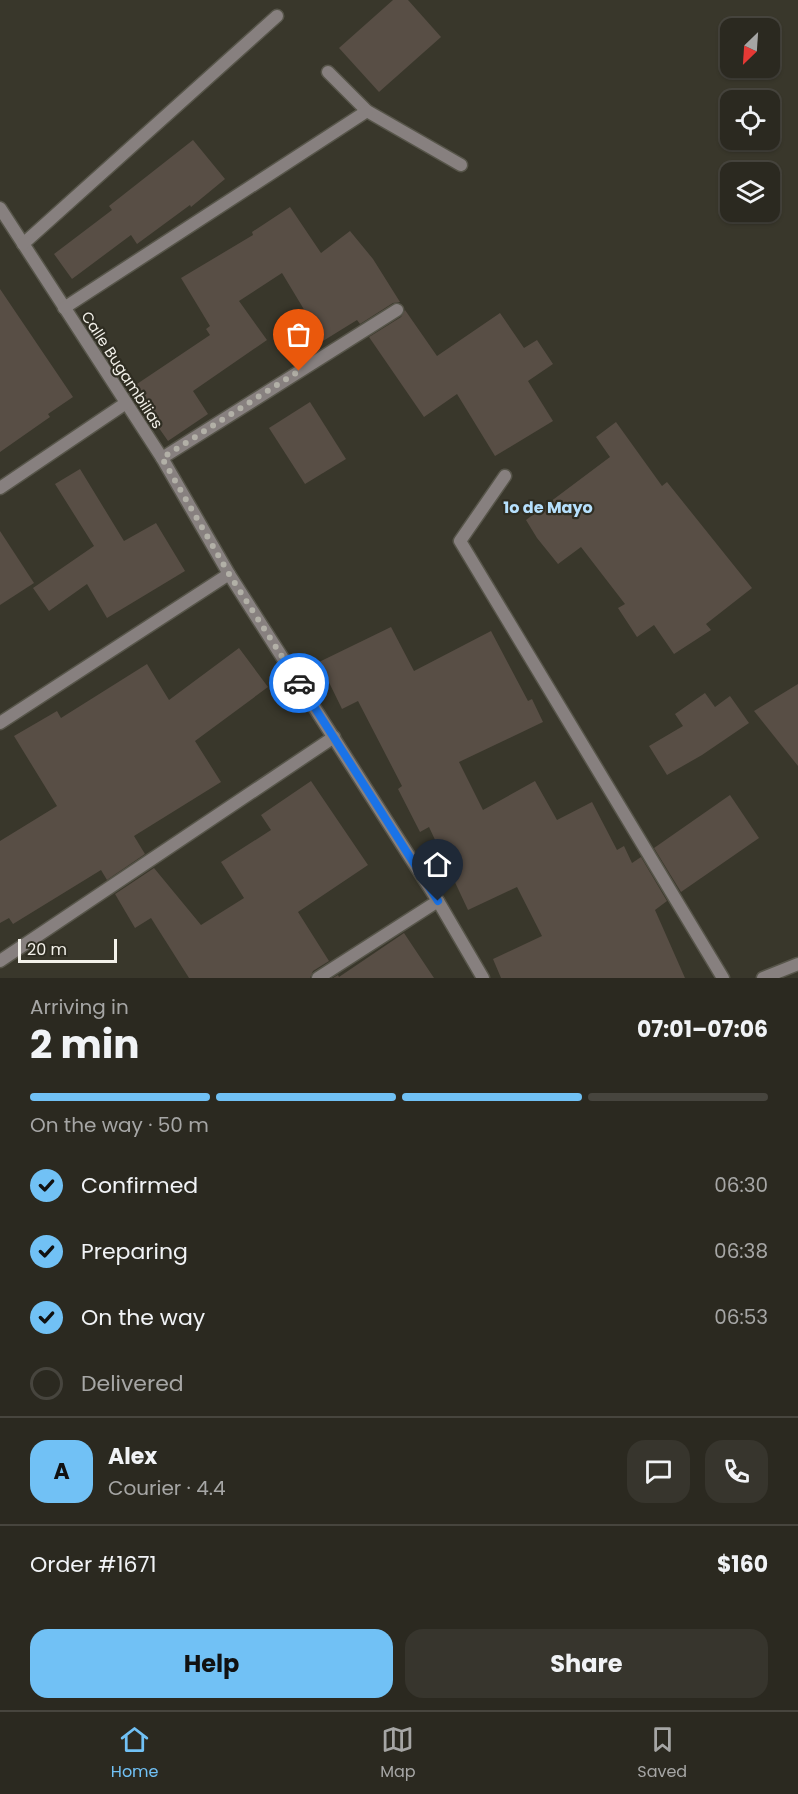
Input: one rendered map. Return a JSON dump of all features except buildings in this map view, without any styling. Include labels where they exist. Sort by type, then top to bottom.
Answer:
[{"type":"street","points":[[23,244],[277,16]]},
{"type":"street","points":[[328,72],[368,111],[461,165]]},
{"type":"street","points":[[64,308],[368,111]]},
{"type":"street","name":"Calle Bugambilias","points":[[0,208],[162,458],[229,574],[438,901],[483,978]]},
{"type":"street","points":[[162,458],[397,310]]},
{"type":"street","points":[[0,488],[126,403]]},
{"type":"street","points":[[505,476],[460,541],[723,978]]},
{"type":"street","points":[[0,723],[229,574]]},
{"type":"street","points":[[0,961],[333,737]]},
{"type":"street","points":[[318,978],[438,901]]},
{"type":"street","points":[[763,978],[798,964]]},
{"type":"way so far","points":[[299,371],[162,458],[229,574],[299,683]]},
{"type":"district","name":"1o de Mayo","points":[[548,507]]},
{"type":"route","points":[[299,683],[438,901]]}]
